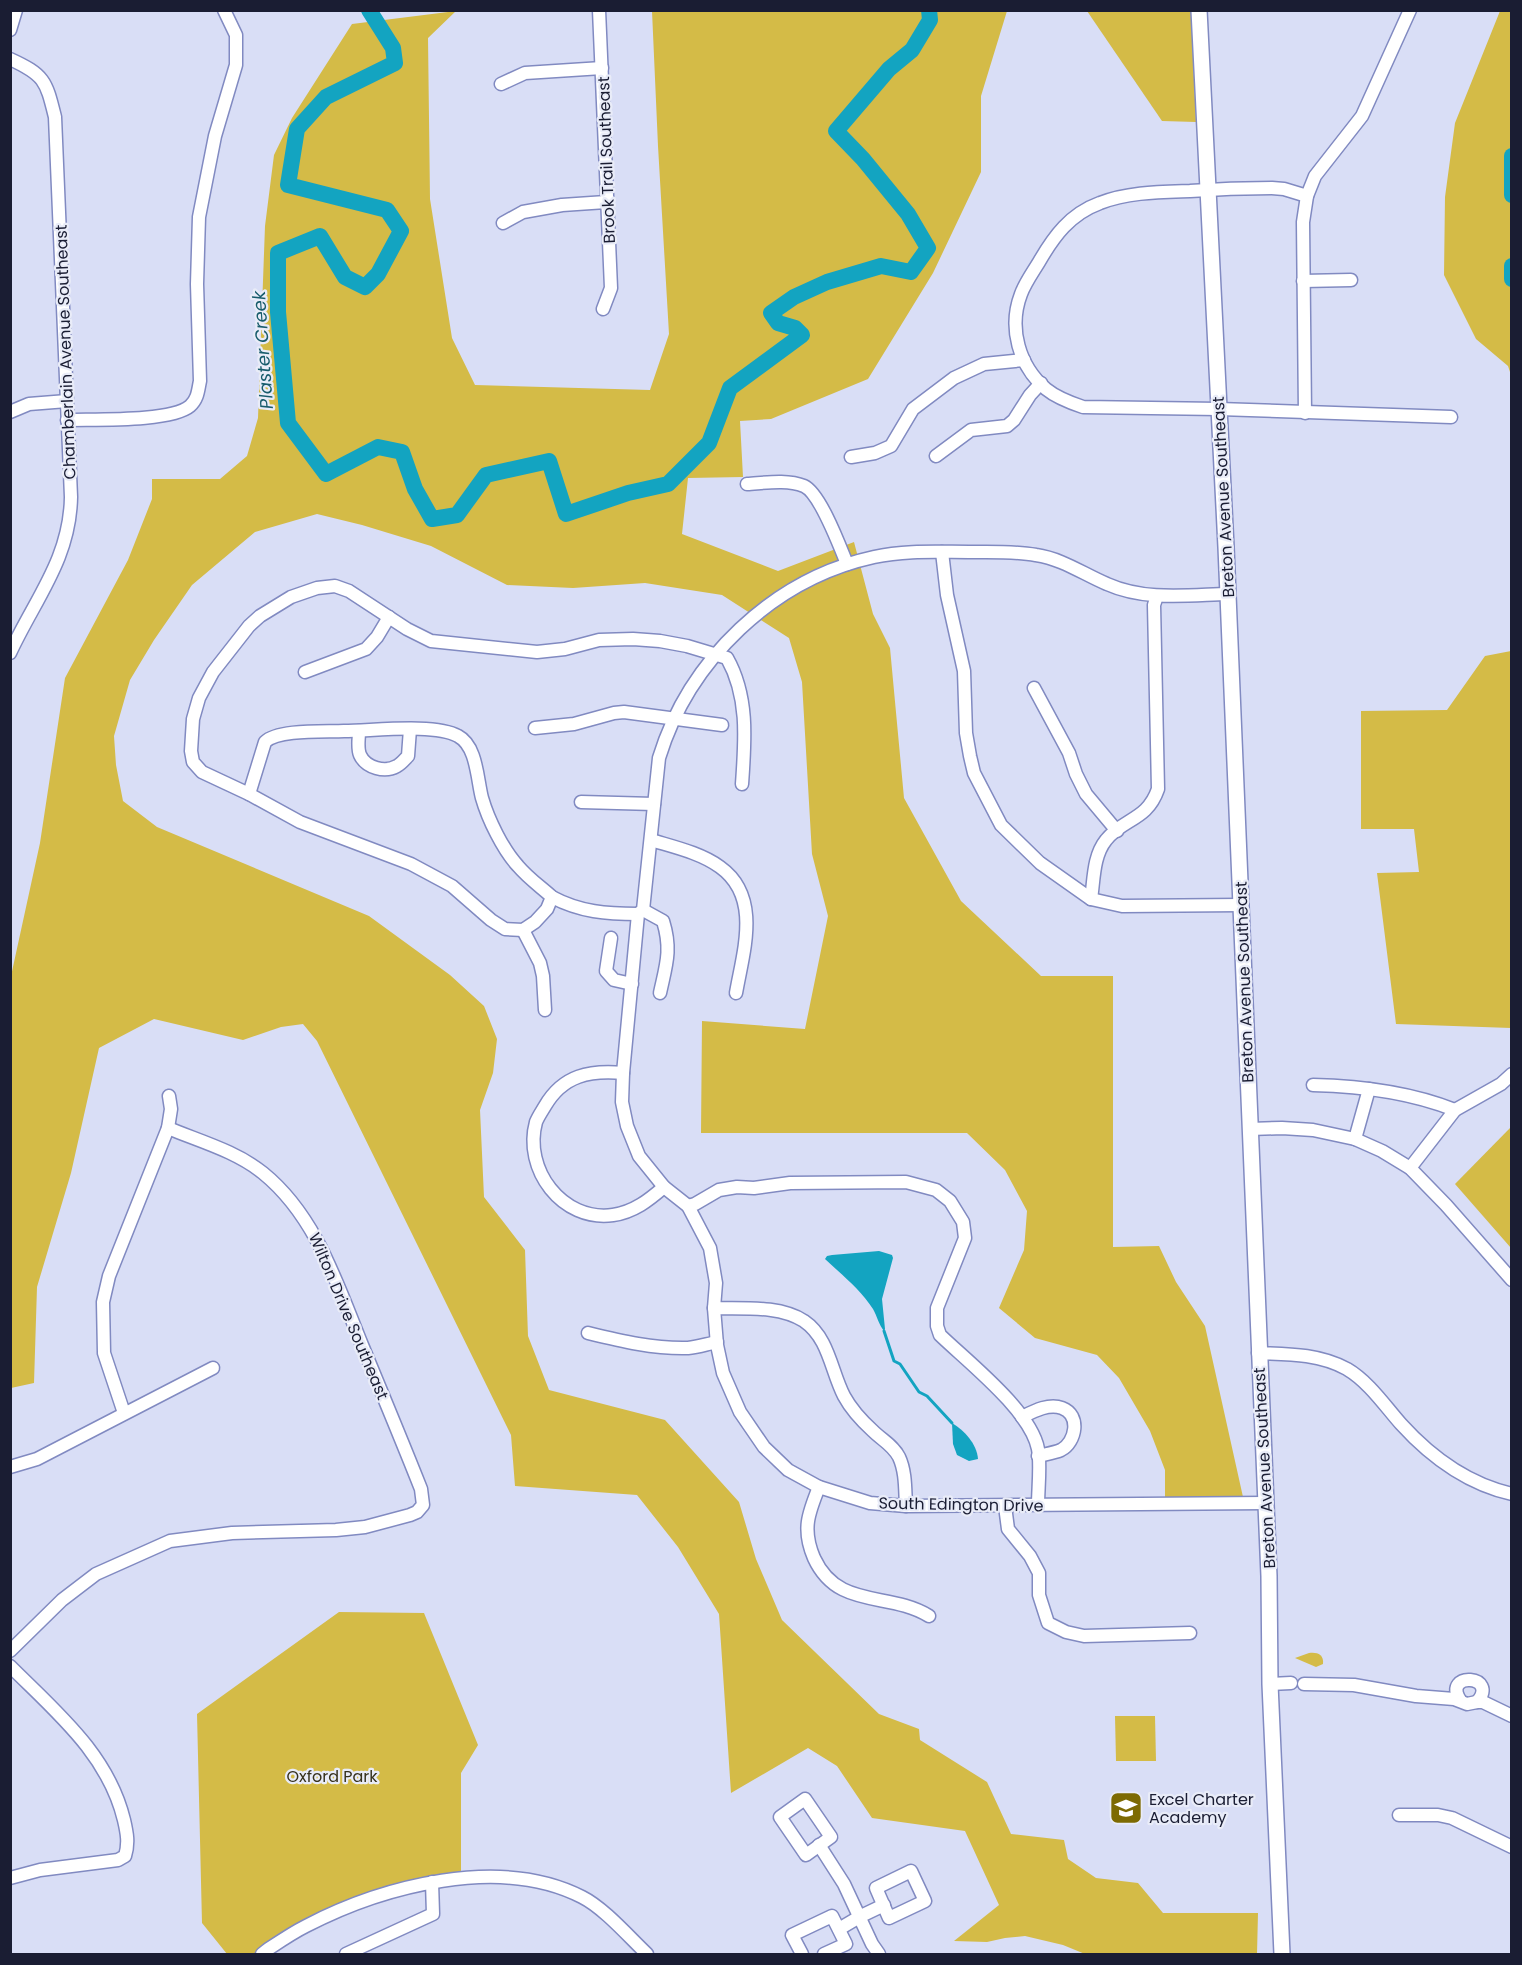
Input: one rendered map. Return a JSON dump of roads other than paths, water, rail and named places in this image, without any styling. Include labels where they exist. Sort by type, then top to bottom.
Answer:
[{"type":"main road","name":"Breton Avenue Southeast","points":[[1199,10],[1228,594],[1269,1576],[1270,1684],[1282,1954]]},
{"type":"street","points":[[10,30],[16,10]]},
{"type":"street","points":[[67,420],[180,412],[192,405],[198,395],[200,381],[197,284],[199,217],[214,136],[236,66],[236,35],[224,10]]},
{"type":"street","name":"Brook Trail Southeast","points":[[599,10],[611,288],[603,309]]},
{"type":"street","points":[[1305,413],[1303,222],[1307,196],[1315,176],[1362,116],[1410,10]]},
{"type":"street","name":"Chamberlain Avenue Southeast","points":[[10,58],[40,76],[49,91],[55,117],[71,497],[68,532],[57,563],[10,653]]},
{"type":"street","points":[[501,84],[525,74],[602,68]]},
{"type":"street","points":[[1307,196],[1272,188],[1208,190],[1154,192],[1122,196],[1098,203],[1065,225],[1054,237],[1021,294],[1015,318],[1016,340],[1024,360],[1047,390],[1066,401],[1083,407],[1451,417]]},
{"type":"street","points":[[502,223],[523,212],[562,205],[606,202]]},
{"type":"street","points":[[1303,281],[1351,280]]},
{"type":"street","points":[[851,457],[874,453],[891,446],[913,410],[954,378],[984,364],[1024,360]]},
{"type":"street","points":[[936,456],[971,430],[1007,426],[1041,383]]},
{"type":"street","points":[[10,412],[29,404],[67,401]]},
{"type":"street","points":[[747,484],[774,482],[802,484],[808,488],[835,532],[847,564]]},
{"type":"street","name":"South Edington Drive","points":[[1228,594],[1157,596],[1129,592],[1107,585],[1061,561],[1040,555],[903,552],[847,564],[775,600],[739,628],[700,673],[665,738],[659,758],[632,984],[622,1102],[627,1126],[639,1156],[664,1187],[688,1206],[710,1248],[716,1283],[714,1308],[717,1342],[723,1373],[740,1412],[764,1447],[788,1470],[819,1487],[870,1503],[906,1506],[1265,1503]]},
{"type":"street","points":[[942,552],[947,595],[964,671],[966,733],[974,773],[1001,825],[1040,863],[1091,899],[1122,906],[1241,905]]},
{"type":"street","points":[[552,897],[547,909],[535,922],[523,930],[505,929],[452,886],[411,864],[300,822],[202,772],[193,762],[191,752],[193,719],[199,698],[213,672],[249,626],[261,616],[291,597],[317,588],[335,586],[349,591],[407,629],[431,641],[550,652],[599,640],[633,639],[687,646],[714,656],[727,658],[740,686],[744,710],[742,784]]},
{"type":"street","points":[[1091,899],[1096,863],[1106,840],[1148,809],[1158,789],[1160,778],[1154,605],[1157,596]]},
{"type":"street","points":[[305,672],[366,649],[377,638],[389,617]]},
{"type":"street","points":[[1034,688],[1069,753],[1086,794],[1117,831]]},
{"type":"street","points":[[536,728],[574,724],[624,712],[722,725]]},
{"type":"street","points":[[249,794],[265,742],[277,735],[410,729],[452,733],[461,737],[472,753],[483,800],[491,822],[517,866],[552,897],[566,904],[600,913],[641,912],[663,921],[669,949],[660,993]]},
{"type":"street","points":[[359,731],[361,757],[372,767],[384,769],[396,767],[408,756],[410,729]]},
{"type":"street","points":[[581,802],[654,804]]},
{"type":"street","points":[[651,840],[721,867],[733,879],[741,892],[746,908],[747,932],[736,993]]},
{"type":"street","points":[[523,930],[540,963],[545,1010]]},
{"type":"street","points":[[611,938],[606,971],[614,980],[632,984]]},
{"type":"street","points":[[624,1073],[602,1071],[587,1074],[563,1084],[550,1098],[536,1122],[534,1152],[540,1174],[556,1197],[583,1212],[611,1215],[647,1202],[664,1187]]},
{"type":"street","points":[[1410,1168],[1455,1110],[1501,1084],[1512,1074]]},
{"type":"street","points":[[1313,1085],[1369,1089],[1439,1103],[1455,1110]]},
{"type":"street","points":[[1355,1139],[1369,1089]]},
{"type":"street","points":[[124,1413],[104,1353],[103,1302],[109,1276],[168,1128],[171,1109],[169,1096]]},
{"type":"street","name":"Wilton Drive Southeast","points":[[10,1651],[62,1600],[96,1574],[170,1541],[232,1533],[365,1527],[410,1515],[417,1512],[423,1504],[421,1489],[313,1231],[291,1200],[262,1173],[242,1159],[168,1128]]},
{"type":"street","points":[[1250,1129],[1313,1130],[1355,1139],[1382,1151],[1410,1168],[1512,1280]]},
{"type":"street","points":[[688,1206],[719,1190],[790,1183],[906,1182],[936,1190],[950,1201],[959,1214],[965,1230],[965,1238],[937,1308],[937,1326],[940,1335],[1006,1397],[1022,1417],[1038,1449],[1038,1505]]},
{"type":"street","points":[[714,1308],[782,1312],[806,1322],[818,1334],[845,1397],[858,1416],[898,1455],[904,1469],[906,1506]]},
{"type":"street","points":[[588,1333],[662,1347],[690,1348],[717,1342]]},
{"type":"street","points":[[1258,1353],[1294,1354],[1327,1360],[1349,1370],[1371,1388],[1426,1450],[1476,1481],[1512,1494]]},
{"type":"street","points":[[10,1467],[37,1459],[213,1368]]},
{"type":"street","points":[[1022,1417],[1047,1407],[1063,1408],[1072,1415],[1075,1424],[1068,1444],[1062,1449],[1038,1456]]},
{"type":"street","points":[[819,1487],[809,1510],[807,1534],[810,1548],[824,1575],[837,1587],[849,1593],[911,1608],[928,1616]]},
{"type":"street","points":[[1005,1506],[1008,1529],[1030,1556],[1039,1573],[1039,1595],[1048,1623],[1066,1632],[1084,1636],[1190,1633]]},
{"type":"street","points":[[10,1666],[89,1747],[114,1789],[128,1836],[127,1849],[124,1856],[118,1860],[40,1870],[10,1878]]},
{"type":"street","points":[[1455,1697],[1459,1685],[1469,1679],[1476,1681],[1482,1699],[1512,1716]]},
{"type":"street","points":[[1270,1684],[1354,1685],[1416,1696],[1455,1697],[1467,1704],[1482,1699]]},
{"type":"street","points":[[805,1799],[831,1837],[819,1845],[806,1854],[780,1817],[805,1799]]},
{"type":"street","points":[[1399,1815],[1438,1815],[1452,1818],[1512,1847]]},
{"type":"street","points":[[819,1845],[844,1884],[879,1954]]},
{"type":"street","points":[[262,1954],[305,1926],[359,1902],[418,1884],[486,1877],[550,1884],[584,1898],[647,1954]]},
{"type":"street","points":[[346,1954],[433,1914],[432,1882]]},
{"type":"street","points":[[839,1929],[884,1905]]},
{"type":"street","points":[[802,1954],[792,1935],[832,1916],[846,1944],[824,1954]]},
{"type":"water","points":[[879,1251],[892,1255],[893,1258],[882,1299],[884,1331],[863,1295],[825,1259],[832,1255]]},
{"type":"water","points":[[952,1423],[969,1438],[978,1459],[969,1461],[957,1455],[953,1444]]},
{"type":"waterway","name":"Plaster Creek","points":[[369,10],[393,48],[395,63],[326,97],[297,129],[288,185],[387,210],[401,231],[378,274],[365,287],[345,277],[320,236],[278,253],[278,312],[288,423],[326,474],[378,447],[402,452],[415,489],[432,519],[457,515],[486,475],[549,461],[566,514],[628,493],[668,484],[709,443],[730,388],[802,335],[795,328],[778,323],[771,313],[794,297],[827,282],[881,266],[911,272],[928,248],[908,214],[863,159],[836,131],[889,69],[912,50],[930,20],[929,10]]},
{"type":"waterway","name":"Plaster Creek","points":[[1512,156],[1512,195]]},
{"type":"waterway","name":"Plaster Creek","points":[[1512,266],[1512,279]]},
{"type":"waterway","points":[[884,1331],[894,1361],[900,1364],[919,1392],[927,1396],[952,1423]]},
{"type":"place","name":"Excel Charter Academy","points":[[1126,1808]]},
{"type":"park label","name":"Oxford Park","points":[[332,1776]]}]
